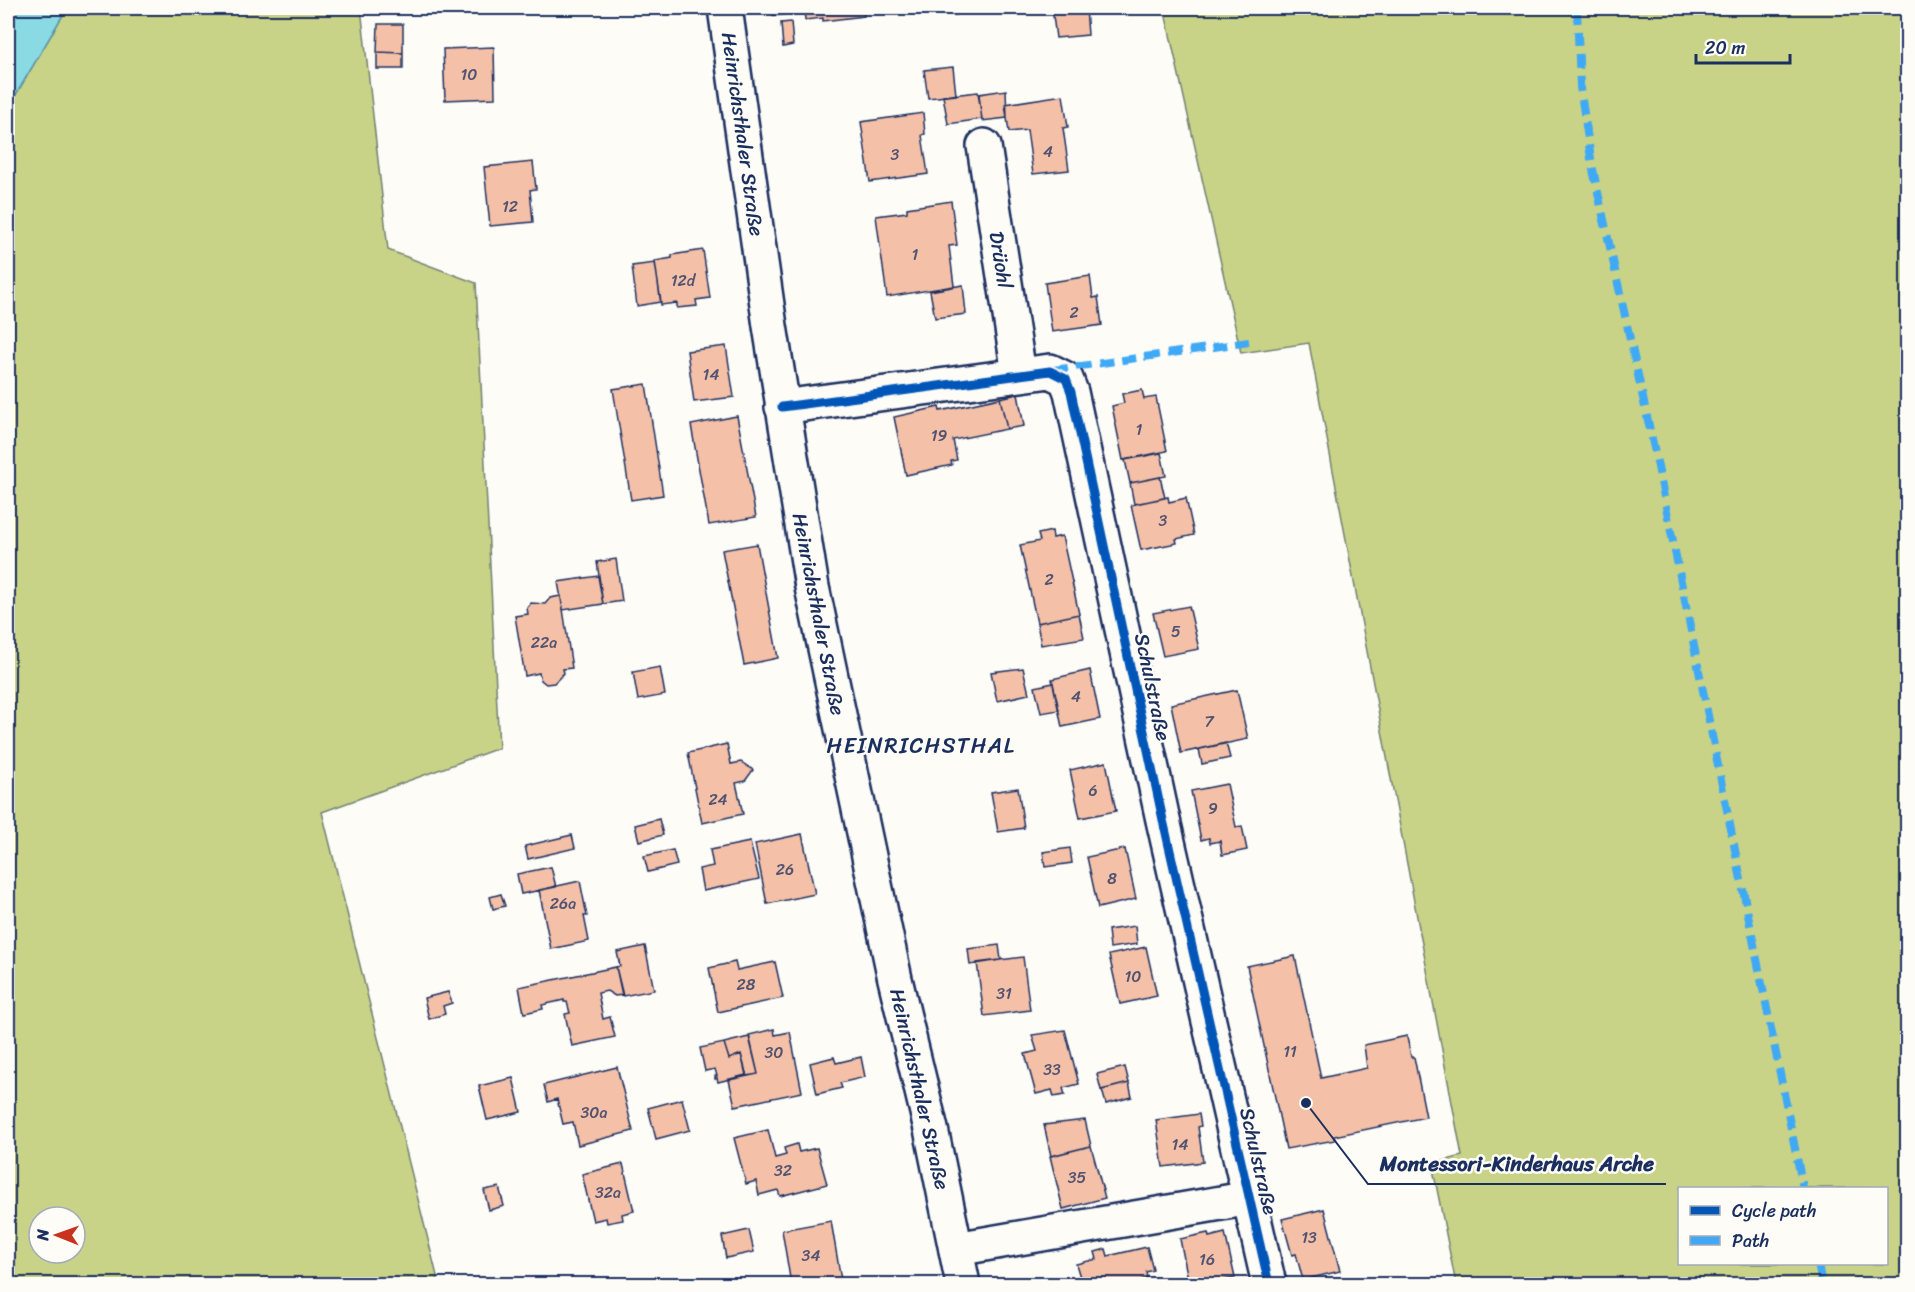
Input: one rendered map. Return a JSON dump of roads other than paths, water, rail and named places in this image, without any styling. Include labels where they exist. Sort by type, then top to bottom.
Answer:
[{"type":"street","name":"Heinrichsthaler Straße","points":[[725,8],[801,526],[828,666],[895,979],[931,1129],[963,1284]]},
{"type":"street","name":"Drüohl","points":[[984,146],[1019,374]]},
{"type":"street","name":"Schulstraße","points":[[782,407],[1019,374],[1050,371],[1066,379],[1071,392],[1163,820],[1269,1284]]},
{"type":"street","name":"Schulstraße","points":[[956,1249],[1250,1198]]},
{"type":"water","points":[[15,8],[67,8],[8,108],[8,19]]},
{"type":"place","name":"Montessori-Kinderhaus Arche","points":[[1306,1103]]},
{"type":"district","name":"HEINRICHSTHAL","points":[[921,745]]}]
